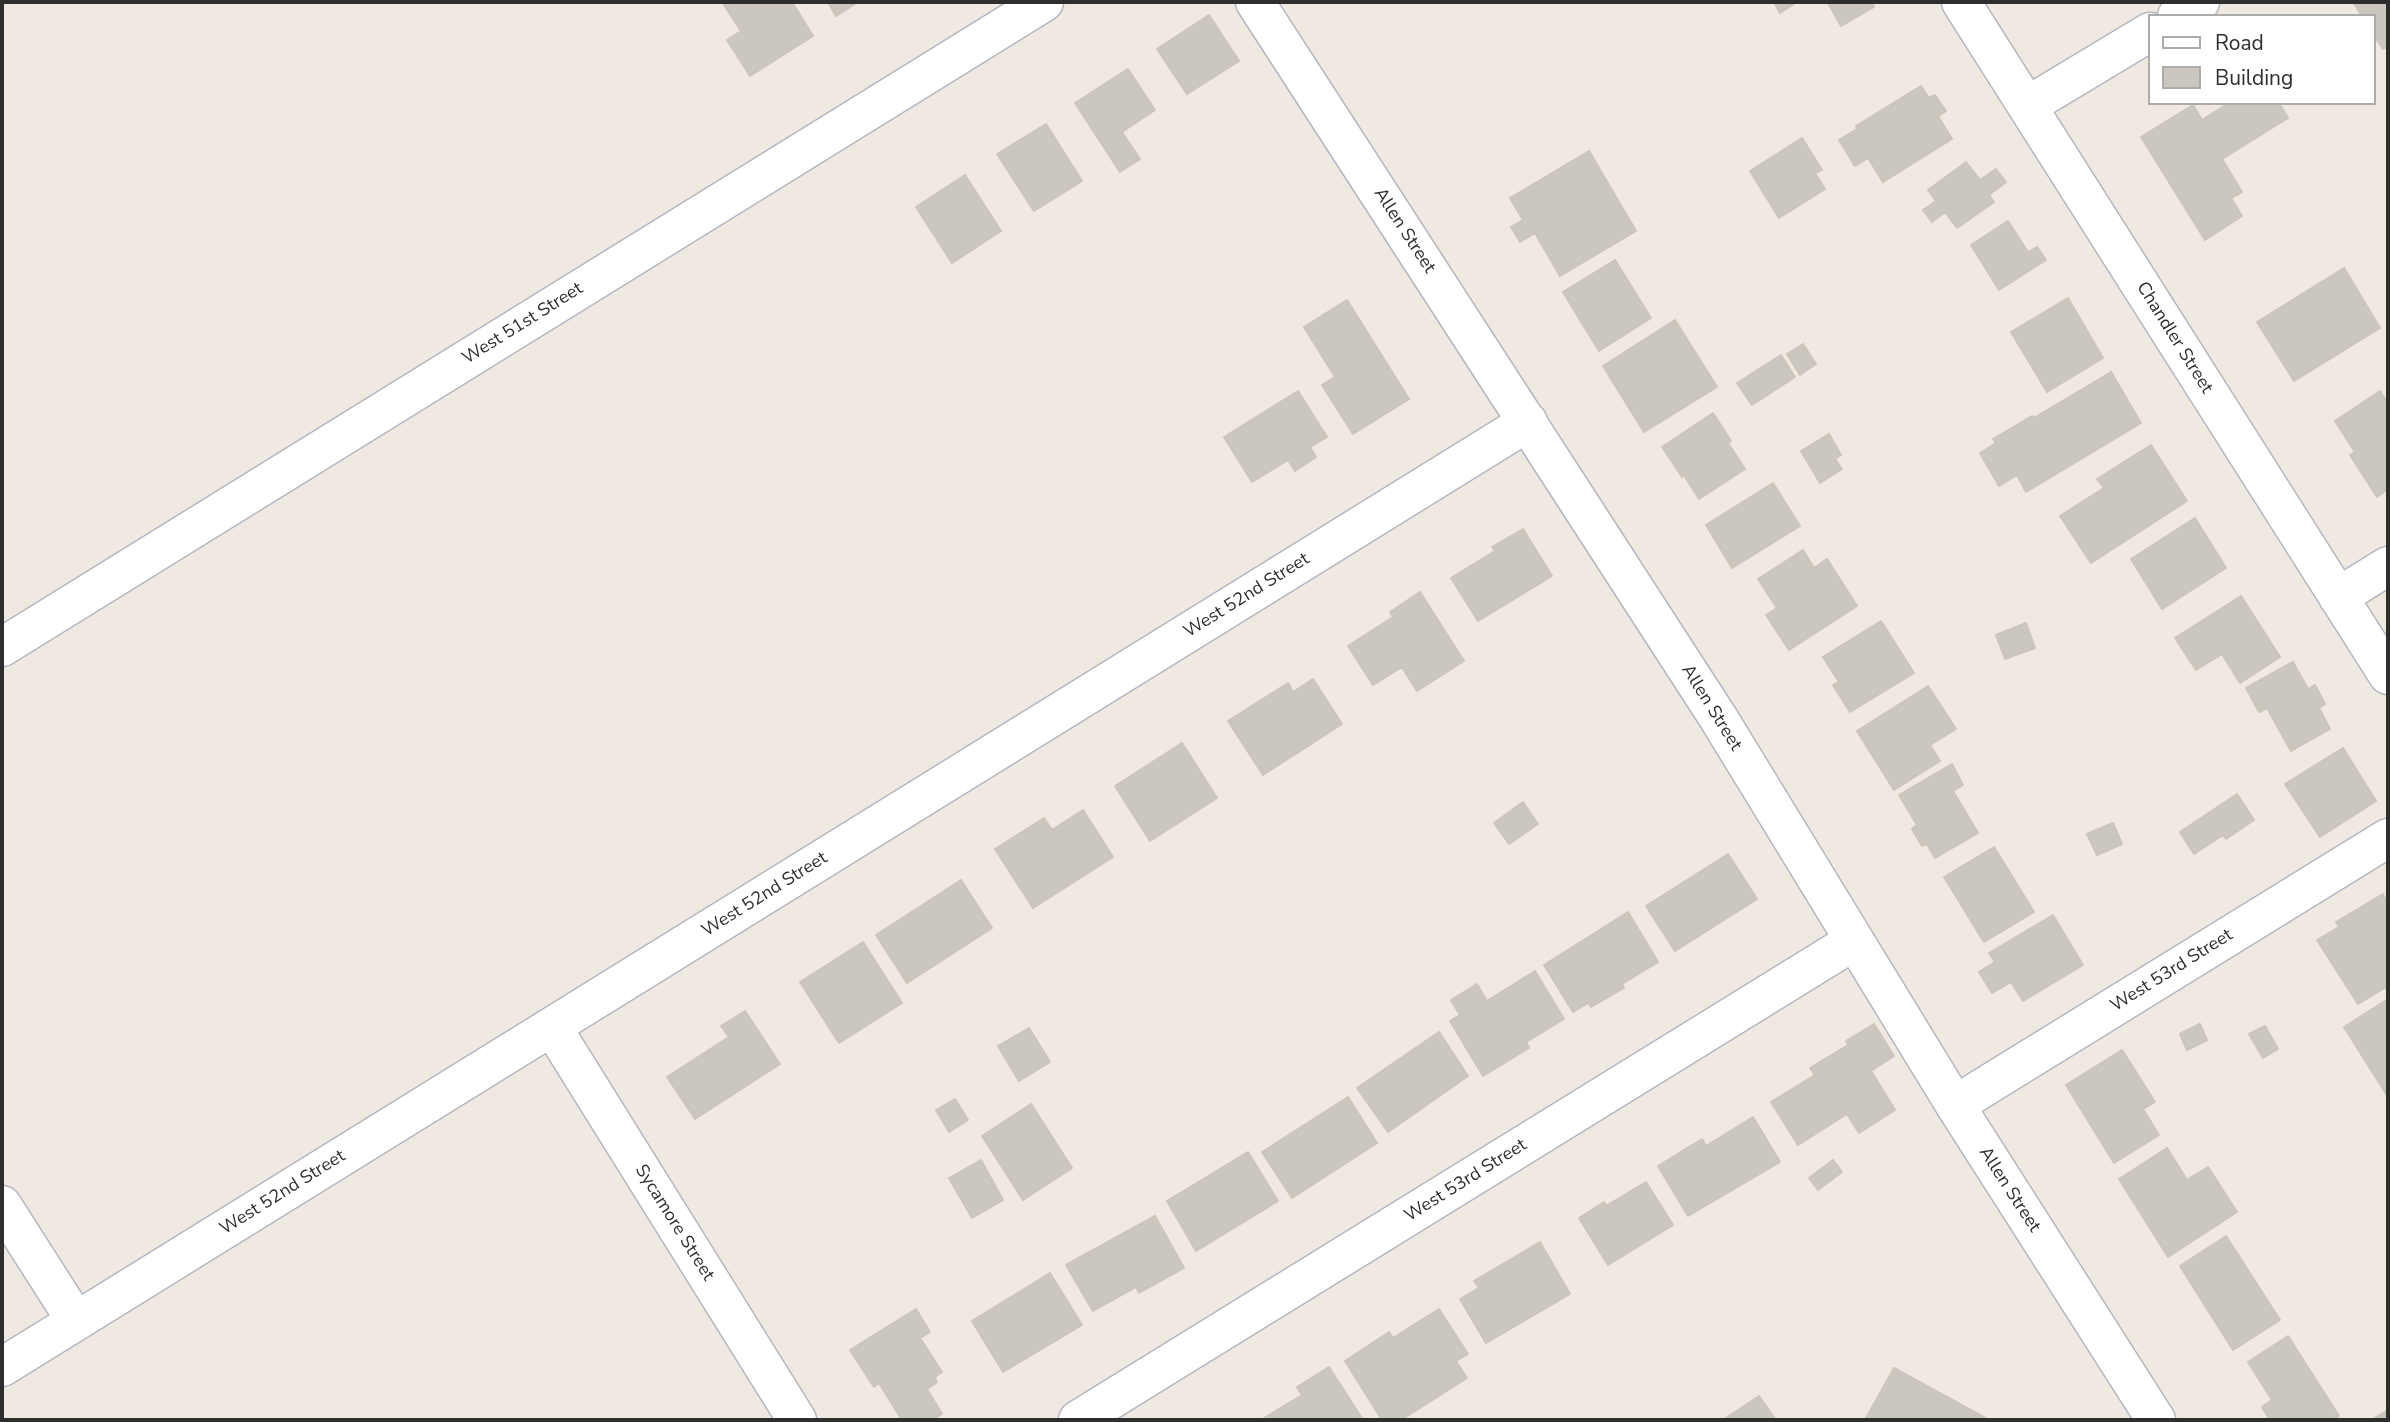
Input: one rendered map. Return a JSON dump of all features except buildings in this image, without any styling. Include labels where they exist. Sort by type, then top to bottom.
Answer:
[{"type":"street","name":"West 51st Street","points":[[2,647],[1044,2]]},
{"type":"street","name":"Allen Street","points":[[1255,2],[1719,719],[1955,1105],[2156,1420]]},
{"type":"street","name":"Chandler Street","points":[[1961,2],[2388,675]]},
{"type":"street","points":[[2180,14],[2200,2]]},
{"type":"street","points":[[2027,106],[2148,33]]},
{"type":"street","name":"West 52nd Street","points":[[2,1367],[1528,422]]},
{"type":"street","points":[[2338,597],[2388,566]]},
{"type":"street","name":"West 53rd Street","points":[[1955,1105],[2388,838]]},
{"type":"street","name":"West 53rd Street","points":[[1077,1420],[1854,941]]},
{"type":"street","name":"Sycamore Street","points":[[552,1027],[797,1420]]},
{"type":"street","points":[[2,1205],[76,1321]]}]
